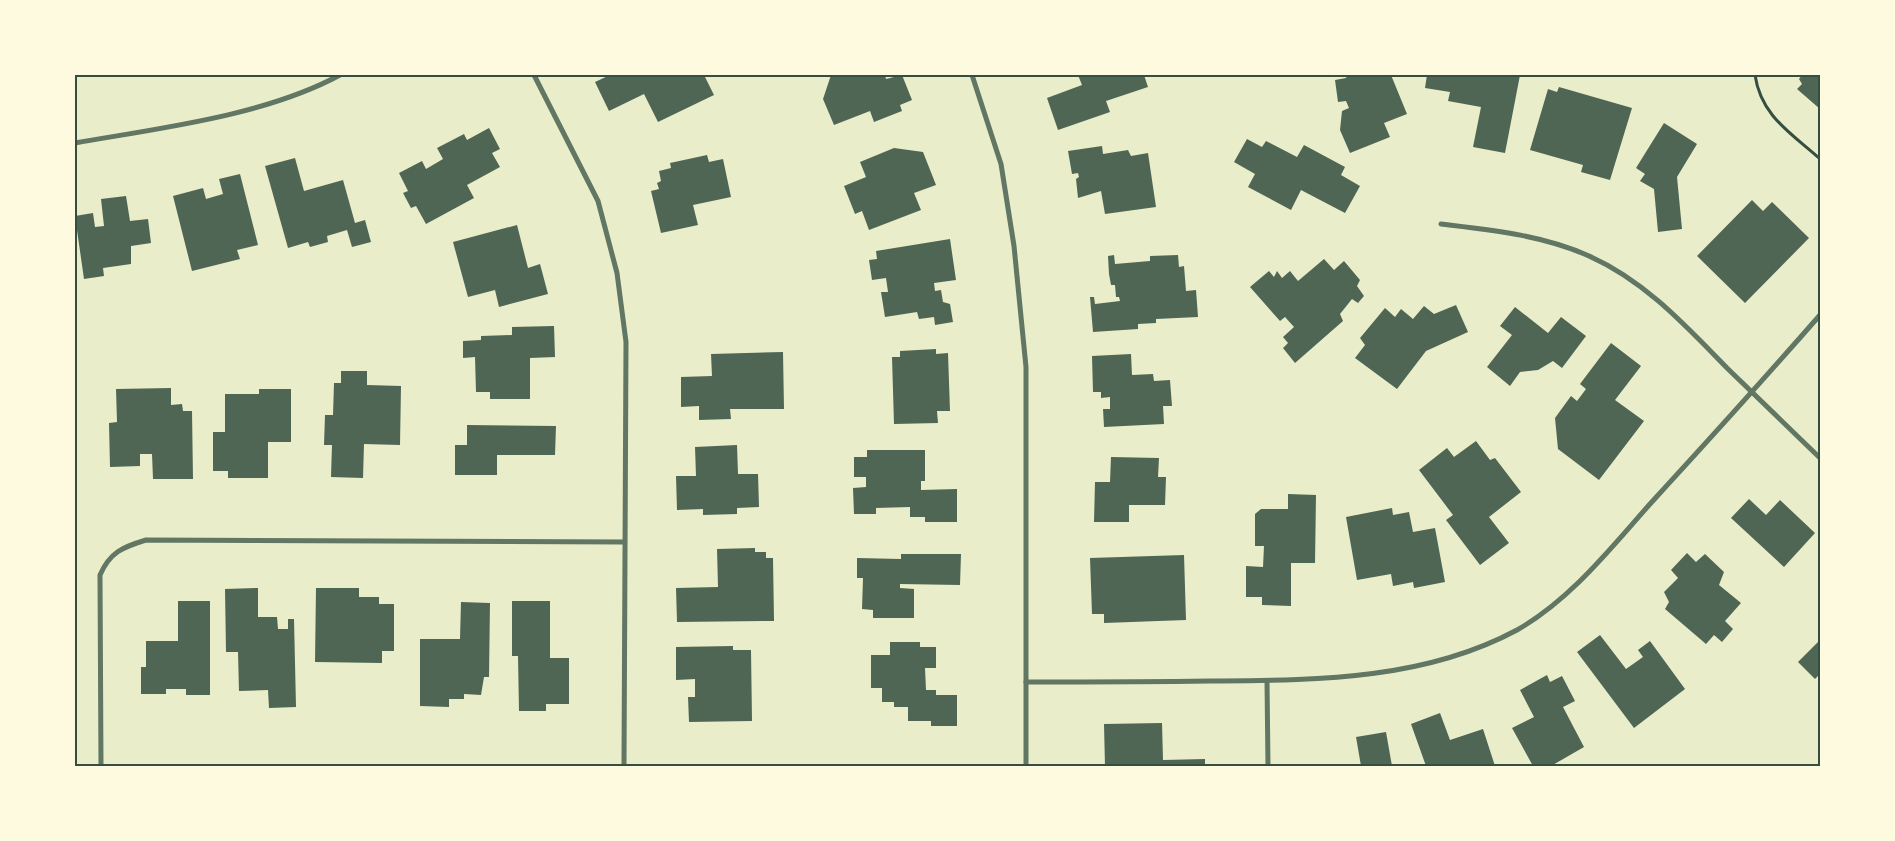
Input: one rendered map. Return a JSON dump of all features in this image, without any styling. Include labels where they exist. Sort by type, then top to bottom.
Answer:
[{"type":"street","points":[[75,143],[204,121],[312,90],[340,75]]},
{"type":"street","points":[[534,75],[598,201],[617,273],[626,342],[624,766]]},
{"type":"street","points":[[972,75],[979,91],[1001,164],[1014,246],[1026,367],[1026,766]]},
{"type":"street","points":[[1441,224],[1504,231],[1549,242],[1588,256],[1624,274],[1663,303],[1820,458]]},
{"type":"street","points":[[1026,682],[1267,681],[1373,674],[1427,666],[1467,652],[1518,629],[1559,601],[1572,588],[1820,315]]},
{"type":"street","points":[[101,766],[100,576],[106,561],[131,544],[146,540],[624,542]]},
{"type":"street","points":[[1267,681],[1268,766]]},
{"type":"path","points":[[1755,75],[1757,87],[1769,114],[1820,159]]},
{"type":"building","points":[[610,75],[704,75],[714,95],[658,122],[644,94],[609,111],[595,82]]},
{"type":"building","points":[[831,75],[885,75],[886,79],[902,75],[912,100],[900,105],[902,111],[874,122],[870,111],[834,125],[823,99]]},
{"type":"building","points":[[1078,75],[1144,75],[1148,87],[1106,101],[1110,112],[1058,130],[1047,98],[1082,85]]},
{"type":"building","points":[[1347,75],[1391,75],[1407,114],[1384,123],[1390,137],[1350,153],[1340,130],[1342,111],[1349,108],[1346,101],[1338,102],[1335,80],[1346,78]]},
{"type":"building","points":[[1427,75],[1520,75],[1505,153],[1473,147],[1481,107],[1448,101],[1450,92],[1425,88]]},
{"type":"building","points":[[1802,75],[1820,75],[1820,109],[1797,89],[1802,84],[1799,79]]},
{"type":"building","points":[[1559,87],[1632,108],[1610,180],[1581,172],[1583,165],[1530,150],[1548,89],[1557,92]]},
{"type":"building","points":[[1664,123],[1697,144],[1677,177],[1682,229],[1658,232],[1654,189],[1640,181],[1645,174],[1636,168]]},
{"type":"building","points":[[489,128],[500,149],[492,153],[500,167],[467,185],[474,198],[426,224],[416,206],[411,208],[403,193],[408,191],[399,173],[422,161],[426,169],[443,159],[437,148],[464,134],[467,140]]},
{"type":"building","points":[[1247,139],[1262,147],[1266,141],[1297,157],[1304,145],[1345,167],[1341,175],[1360,186],[1345,213],[1301,190],[1291,210],[1248,187],[1255,174],[1234,162]]},
{"type":"building","points":[[1102,146],[1103,154],[1128,150],[1131,156],[1148,153],[1156,207],[1105,214],[1101,191],[1078,198],[1076,179],[1079,177],[1078,173],[1072,174],[1068,151]]},
{"type":"building","points":[[894,148],[923,152],[936,185],[914,193],[921,210],[869,230],[862,211],[855,214],[844,186],[866,177],[860,162]]},
{"type":"building","points":[[707,155],[709,162],[723,159],[731,197],[693,205],[698,225],[661,233],[651,191],[659,189],[657,183],[661,181],[659,171],[671,168],[670,163]]},
{"type":"building","points":[[295,158],[304,191],[343,180],[355,223],[365,220],[371,242],[352,247],[347,230],[327,236],[328,242],[310,247],[308,242],[288,248],[265,166]]},
{"type":"building","points":[[240,174],[258,245],[237,250],[240,259],[192,271],[173,196],[203,188],[206,199],[223,194],[219,179]]},
{"type":"building","points":[[126,196],[130,221],[148,219],[151,243],[131,246],[131,264],[103,268],[104,276],[84,279],[75,216],[93,213],[95,227],[104,226],[101,199]]},
{"type":"building","points":[[1752,200],[1763,211],[1772,202],[1809,238],[1745,303],[1697,256]]},
{"type":"building","points":[[517,225],[528,268],[540,264],[548,294],[499,307],[495,290],[468,297],[453,242]]},
{"type":"building","points":[[950,239],[956,280],[934,283],[935,291],[941,290],[943,302],[950,304],[953,322],[935,325],[934,317],[919,319],[917,312],[885,317],[881,292],[888,292],[886,278],[872,280],[869,260],[877,259],[876,251]]},
{"type":"building","points":[[1114,255],[1115,264],[1150,261],[1150,256],[1178,255],[1179,267],[1184,266],[1186,291],[1196,290],[1198,317],[1156,319],[1156,323],[1138,324],[1138,329],[1093,332],[1090,297],[1094,297],[1095,304],[1120,301],[1119,297],[1116,297],[1115,285],[1111,285],[1109,274],[1108,256]]},
{"type":"building","points":[[1324,259],[1334,270],[1344,261],[1360,280],[1357,286],[1364,296],[1358,303],[1352,299],[1340,314],[1343,321],[1295,363],[1283,348],[1288,343],[1283,337],[1294,327],[1285,317],[1280,321],[1250,287],[1269,271],[1274,277],[1277,271],[1282,278],[1290,271],[1298,281]]},
{"type":"building","points":[[1456,305],[1468,332],[1426,351],[1397,389],[1355,358],[1365,345],[1360,338],[1385,308],[1395,317],[1401,309],[1413,319],[1424,306],[1434,314]]},
{"type":"building","points":[[1515,307],[1548,333],[1561,317],[1586,336],[1562,368],[1553,361],[1538,370],[1520,372],[1510,386],[1487,367],[1512,335],[1500,326]]},
{"type":"building","points":[[554,326],[555,357],[530,358],[530,399],[490,399],[490,392],[476,392],[475,357],[463,358],[463,341],[481,340],[481,336],[512,335],[512,327]]},
{"type":"building","points":[[1611,343],[1641,366],[1615,400],[1644,421],[1599,480],[1558,449],[1555,418],[1571,396],[1577,401],[1586,389],[1580,384]]},
{"type":"building","points":[[936,349],[936,354],[948,353],[950,411],[937,411],[938,423],[894,424],[892,357],[900,357],[900,351]]},
{"type":"building","points":[[783,352],[784,409],[730,409],[731,419],[699,420],[699,406],[681,407],[681,377],[712,376],[711,354]]},
{"type":"building","points":[[1131,354],[1132,375],[1153,374],[1154,381],[1170,380],[1172,406],[1163,406],[1164,424],[1104,427],[1103,409],[1110,409],[1110,397],[1101,398],[1101,392],[1093,392],[1092,356]]},
{"type":"building","points":[[341,371],[367,371],[367,385],[401,386],[400,445],[364,444],[363,478],[331,477],[332,445],[324,445],[325,415],[333,415],[334,383],[341,383]]},
{"type":"building","points":[[171,388],[171,405],[182,404],[183,411],[192,411],[193,479],[153,479],[152,454],[140,454],[140,466],[110,467],[109,423],[117,422],[116,389]]},
{"type":"building","points":[[259,389],[291,389],[291,442],[268,442],[268,478],[228,478],[228,471],[213,471],[213,432],[225,432],[225,394],[259,394]]},
{"type":"building","points":[[467,425],[556,426],[555,455],[497,455],[497,475],[455,475],[455,445],[467,445]]},
{"type":"building","points":[[1476,441],[1490,460],[1495,458],[1521,492],[1489,517],[1509,543],[1480,565],[1446,520],[1453,515],[1419,470],[1447,448],[1454,457]]},
{"type":"building","points":[[737,445],[738,474],[758,474],[759,507],[737,508],[737,514],[703,515],[703,509],[677,510],[676,476],[696,476],[695,447]]},
{"type":"building","points":[[867,450],[925,450],[925,481],[921,481],[921,490],[957,489],[957,522],[925,522],[925,517],[910,517],[910,507],[876,508],[876,514],[854,514],[853,488],[866,487],[866,477],[854,477],[854,457],[867,457]]},
{"type":"building","points":[[1111,457],[1159,458],[1158,477],[1166,477],[1165,505],[1129,505],[1129,522],[1094,522],[1095,482],[1110,482]]},
{"type":"building","points":[[1288,494],[1316,495],[1315,563],[1291,563],[1291,606],[1262,605],[1262,597],[1246,597],[1246,566],[1263,567],[1264,546],[1255,546],[1255,514],[1261,509],[1288,509]]},
{"type":"building","points":[[1749,499],[1766,515],[1780,500],[1815,533],[1784,567],[1731,518]]},
{"type":"building","points":[[1392,508],[1393,515],[1409,512],[1413,532],[1435,528],[1445,582],[1414,588],[1413,582],[1393,586],[1391,574],[1357,580],[1346,517]]},
{"type":"building","points":[[755,548],[755,552],[766,552],[766,558],[773,558],[774,621],[677,622],[676,588],[718,587],[717,549]]},
{"type":"building","points":[[1687,553],[1696,562],[1705,554],[1724,572],[1719,585],[1741,603],[1725,621],[1733,629],[1722,642],[1714,635],[1706,644],[1665,609],[1669,602],[1664,592],[1678,578],[1671,570]]},
{"type":"building","points":[[901,554],[961,554],[960,585],[900,584],[900,588],[914,589],[914,618],[873,618],[873,610],[862,609],[863,578],[857,578],[857,558],[901,559]]},
{"type":"building","points":[[1184,555],[1186,620],[1104,623],[1104,614],[1092,614],[1090,558]]},
{"type":"building","points":[[258,588],[258,617],[277,617],[278,629],[288,629],[288,619],[294,619],[296,707],[269,708],[268,690],[239,691],[238,652],[226,652],[225,589]]},
{"type":"building","points":[[316,588],[359,588],[359,597],[379,597],[379,604],[394,604],[394,651],[382,651],[382,663],[315,662]]},
{"type":"building","points":[[178,601],[210,601],[210,695],[186,695],[186,689],[166,689],[166,694],[141,694],[141,667],[146,667],[146,641],[178,641]]},
{"type":"building","points":[[512,601],[550,601],[550,658],[569,658],[569,704],[546,704],[546,711],[519,711],[518,656],[512,656]]},
{"type":"building","points":[[461,602],[490,603],[489,677],[484,677],[481,695],[464,694],[464,699],[449,699],[449,707],[420,706],[420,639],[460,639]]},
{"type":"building","points":[[1600,635],[1626,669],[1643,657],[1638,650],[1650,641],[1685,689],[1634,728],[1577,652]]},
{"type":"building","points":[[1820,640],[1820,674],[1815,679],[1798,662]]},
{"type":"building","points":[[890,642],[920,642],[920,647],[936,647],[936,668],[925,668],[926,690],[936,690],[936,695],[957,695],[957,726],[931,726],[931,721],[908,721],[908,707],[894,707],[894,702],[882,702],[882,688],[871,688],[871,655],[890,655]]},
{"type":"building","points":[[733,646],[733,650],[751,650],[752,721],[689,722],[688,697],[695,697],[695,679],[676,680],[676,647]]},
{"type":"building","points":[[1547,675],[1550,682],[1562,676],[1575,701],[1563,707],[1584,747],[1551,766],[1533,766],[1512,728],[1534,717],[1520,690]]},
{"type":"building","points":[[1440,713],[1450,740],[1483,729],[1495,766],[1426,766],[1411,724]]},
{"type":"building","points":[[1162,723],[1163,760],[1205,759],[1205,766],[1105,766],[1104,724]]},
{"type":"building","points":[[1386,732],[1392,766],[1361,766],[1356,737]]}]
